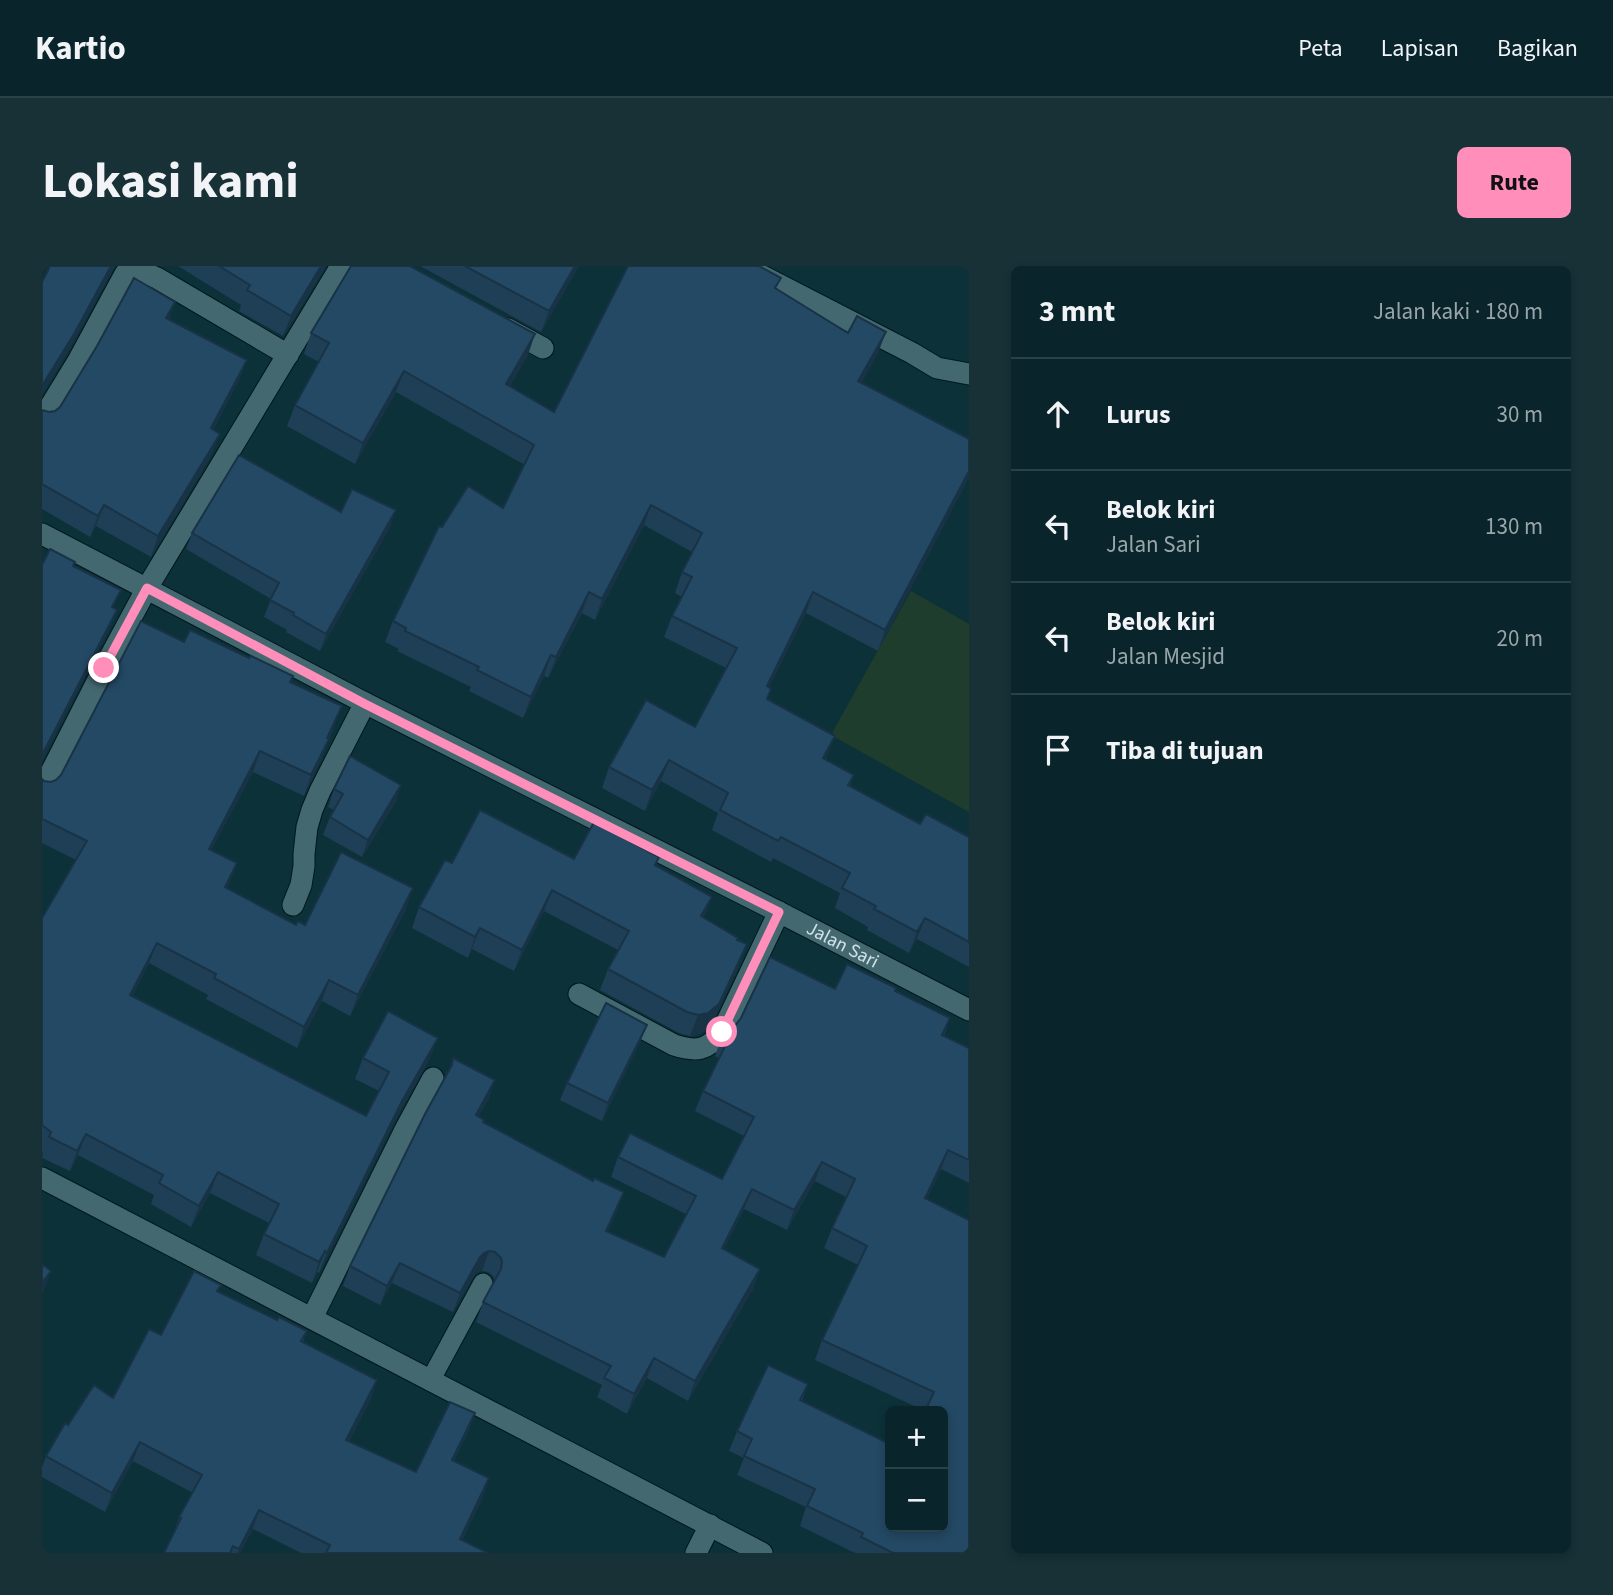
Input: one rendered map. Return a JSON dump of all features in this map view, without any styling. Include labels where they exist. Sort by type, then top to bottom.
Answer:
[{"type":"street","points":[[42,790],[147,588],[341,266]]},
{"type":"street","points":[[743,266],[936,368],[969,374]]},
{"type":"street","points":[[42,420],[78,361],[125,274],[132,272],[146,273],[158,278],[288,355]]},
{"type":"street","points":[[485,317],[544,348]]},
{"type":"street","name":"Jalan Sari","points":[[42,534],[365,704],[967,1005]]},
{"type":"street","points":[[293,905],[301,885],[307,827],[313,810],[365,704]]},
{"type":"street","points":[[579,994],[674,1045],[690,1050],[703,1048],[714,1042],[722,1032],[779,912]]},
{"type":"street","points":[[312,1318],[433,1078]]},
{"type":"street","points":[[42,1178],[762,1553]]},
{"type":"street","points":[[696,1553],[709,1525]]},
{"type":"lane","points":[[430,1381],[483,1283]]},
{"type":"green space","points":[[911,591],[969,624],[969,812],[831,735]]},
{"type":"building","points":[[50,266],[111,266],[42,386],[42,282]]},
{"type":"building","points":[[219,266],[321,266],[291,316],[247,290],[250,285]]},
{"type":"building","points":[[351,266],[410,266],[535,334],[506,384],[554,412],[628,266],[759,266],[781,278],[775,288],[848,333],[857,316],[886,332],[858,381],[969,439],[969,471],[885,630],[813,592],[767,686],[771,689],[767,699],[835,736],[823,758],[854,775],[848,785],[920,824],[926,814],[969,837],[969,942],[925,918],[917,932],[874,909],[876,906],[842,888],[850,873],[781,837],[778,841],[720,810],[728,793],[669,760],[652,790],[609,767],[646,700],[695,727],[737,648],[672,616],[692,577],[682,572],[702,533],[651,505],[602,599],[589,592],[556,657],[551,655],[531,697],[477,670],[479,667],[405,631],[406,628],[393,621],[439,526],[442,527],[468,486],[503,508],[534,445],[404,371],[363,443],[295,405],[329,343],[311,333]]},
{"type":"building","points":[[465,266],[575,266],[549,311]]},
{"type":"building","points":[[134,278],[175,302],[166,318],[247,360],[211,428],[220,434],[158,536],[104,505],[98,516],[42,484],[42,410],[55,411],[60,407]]},
{"type":"building","points":[[239,455],[341,512],[352,489],[396,510],[326,634],[270,600],[279,583],[192,533]]},
{"type":"building","points":[[50,549],[75,562],[73,566],[121,590],[112,607],[117,610],[42,755],[42,565]]},
{"type":"building","points":[[141,621],[184,642],[190,630],[293,676],[290,682],[342,706],[311,775],[260,751],[209,849],[237,863],[225,887],[296,925],[298,921],[305,925],[341,852],[413,888],[358,995],[329,980],[304,1027],[214,978],[216,974],[157,943],[130,995],[366,1116],[389,1072],[363,1058],[388,1011],[438,1038],[402,1101],[327,1253],[325,1251],[319,1262],[264,1234],[279,1204],[218,1172],[199,1206],[159,1183],[163,1175],[86,1134],[77,1151],[49,1137],[51,1132],[42,1125],[42,918],[87,841],[42,819],[42,779],[51,782],[61,775]]},
{"type":"building","points":[[350,756],[401,785],[368,840],[330,817],[343,794],[334,789]]},
{"type":"building","points":[[480,810],[574,859],[594,822],[659,857],[655,865],[712,897],[701,916],[747,944],[719,1004],[708,1013],[698,1015],[687,1012],[608,969],[629,931],[552,890],[522,950],[480,928],[475,937],[419,907],[445,860],[452,863]]},
{"type":"building","points":[[770,957],[835,989],[847,964],[950,1018],[942,1035],[969,1048],[969,1160],[948,1150],[925,1198],[969,1220],[969,1553],[893,1553],[861,1537],[863,1533],[807,1506],[815,1489],[744,1456],[752,1439],[737,1431],[768,1365],[808,1384],[800,1400],[885,1442],[885,1532],[948,1532],[948,1406],[927,1406],[934,1392],[822,1340],[867,1246],[832,1228],[855,1179],[822,1162],[794,1210],[752,1189],[722,1248],[760,1269],[695,1381],[654,1358],[634,1394],[604,1378],[611,1366],[483,1302],[501,1269],[501,1258],[495,1252],[489,1251],[480,1257],[460,1293],[400,1263],[387,1286],[350,1266],[452,1065],[453,1058],[495,1080],[476,1115],[484,1120],[483,1122],[593,1181],[594,1178],[624,1192],[606,1231],[664,1257],[696,1196],[618,1157],[630,1133],[722,1179],[754,1117],[703,1091],[728,1040],[722,1036],[741,1018]]},
{"type":"building","points":[[606,1003],[647,1025],[608,1103],[567,1083]]},
{"type":"building","points":[[42,1264],[51,1271],[42,1283]]},
{"type":"building","points":[[194,1271],[221,1285],[217,1291],[277,1320],[279,1317],[307,1331],[301,1341],[377,1380],[346,1440],[416,1472],[450,1402],[475,1413],[452,1460],[489,1478],[460,1539],[488,1553],[326,1553],[330,1545],[259,1510],[239,1549],[233,1546],[230,1553],[164,1553],[181,1518],[179,1517],[202,1475],[140,1442],[112,1493],[46,1456],[65,1423],[68,1425],[94,1385],[113,1398],[149,1329],[161,1335]]},
{"type":"route","points":[[104,668],[147,588],[365,704],[779,912],[722,1032]]}]
